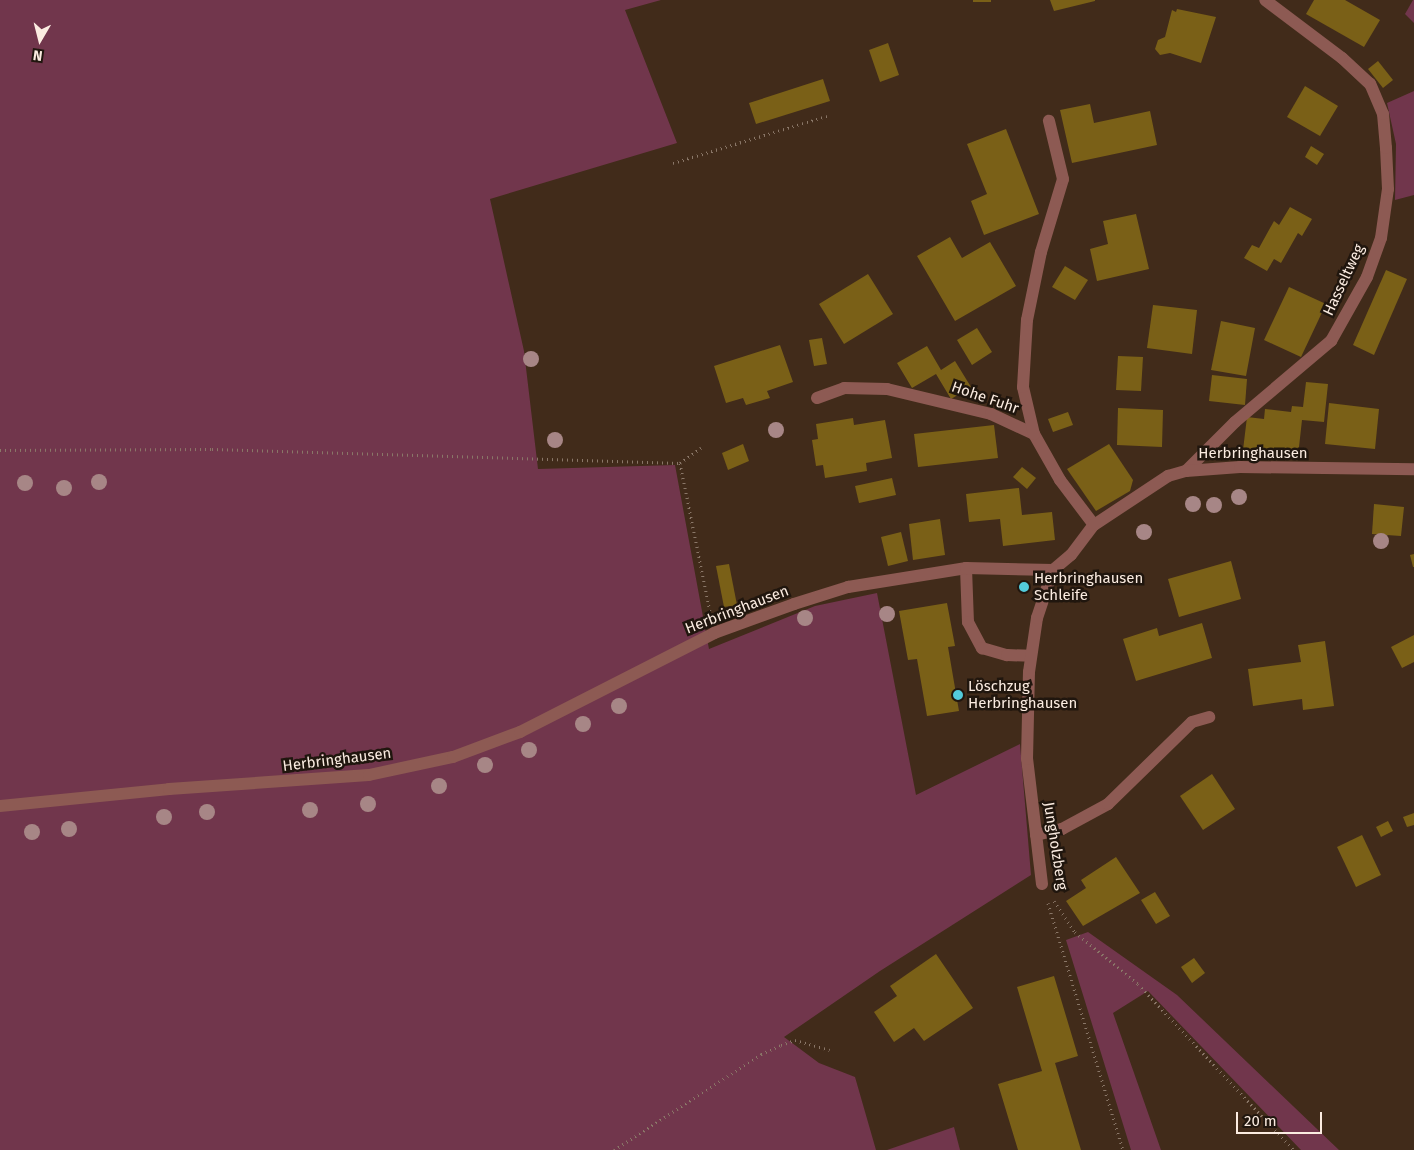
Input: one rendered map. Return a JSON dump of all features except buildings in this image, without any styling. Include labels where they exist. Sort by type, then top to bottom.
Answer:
[{"type":"street","name":"Hasseltweg","points":[[1186,471],[1235,422],[1332,341],[1367,277],[1381,238],[1388,189],[1386,148],[1383,114],[1370,84],[1342,58],[1265,0]]},
{"type":"street","points":[[1049,121],[1063,179],[1030,293],[1024,348],[1023,387],[1034,434],[1060,480],[1094,525]]},
{"type":"street","name":"Hohe Fuhr","points":[[817,398],[844,388],[887,389],[991,414],[1034,434]]},
{"type":"street","name":"Herbringhausen","points":[[0,806],[168,789],[368,775],[454,757],[520,732],[714,633],[848,587],[966,568],[1053,570],[1071,555],[1094,525],[1151,485],[1186,471],[1240,467],[1414,469]]},
{"type":"street","points":[[966,568],[968,622],[982,648],[1007,655],[1031,656]]},
{"type":"street","name":"Jungholzberg","points":[[1042,884],[1027,759],[1031,656],[1037,618],[1053,570]]},
{"type":"street","points":[[1036,835],[1062,829],[1108,804],[1192,722],[1209,717]]},
{"type":"path","points":[[672,163],[827,116]]},
{"type":"path","points":[[0,450],[250,450],[680,463],[700,448]]},
{"type":"path","points":[[680,463],[714,633]]},
{"type":"path","points":[[1042,884],[1075,932],[1138,984],[1294,1150]]},
{"type":"path","name":"Jungholzberg","points":[[1042,884],[1122,1150]]},
{"type":"path","points":[[614,1150],[761,1054],[795,1040],[830,1050]]},
{"type":"shaded area","points":[[0,0],[661,0],[625,10],[677,143],[490,199],[524,351],[538,469],[675,465],[709,649],[815,606],[877,593],[916,795],[1020,744],[1031,875],[880,971],[784,1037],[819,1063],[855,1077],[876,1150],[0,1150]]},
{"type":"shaded area","points":[[1414,0],[1414,23],[1405,14]]},
{"type":"shaded area","points":[[1414,91],[1414,195],[1395,200],[1396,144],[1387,103]]},
{"type":"shaded area","points":[[1088,932],[1177,995],[1339,1150],[1301,1150],[1148,991],[1113,1013],[1161,1150],[1131,1150],[1066,940]]},
{"type":"shaded area","points":[[954,1127],[960,1150],[887,1150]]},
{"type":"place","name":"Herbringhausen Schleife","points":[[1024,587]]},
{"type":"place","name":"Löschzug Herbringhausen","points":[[958,695]]}]
